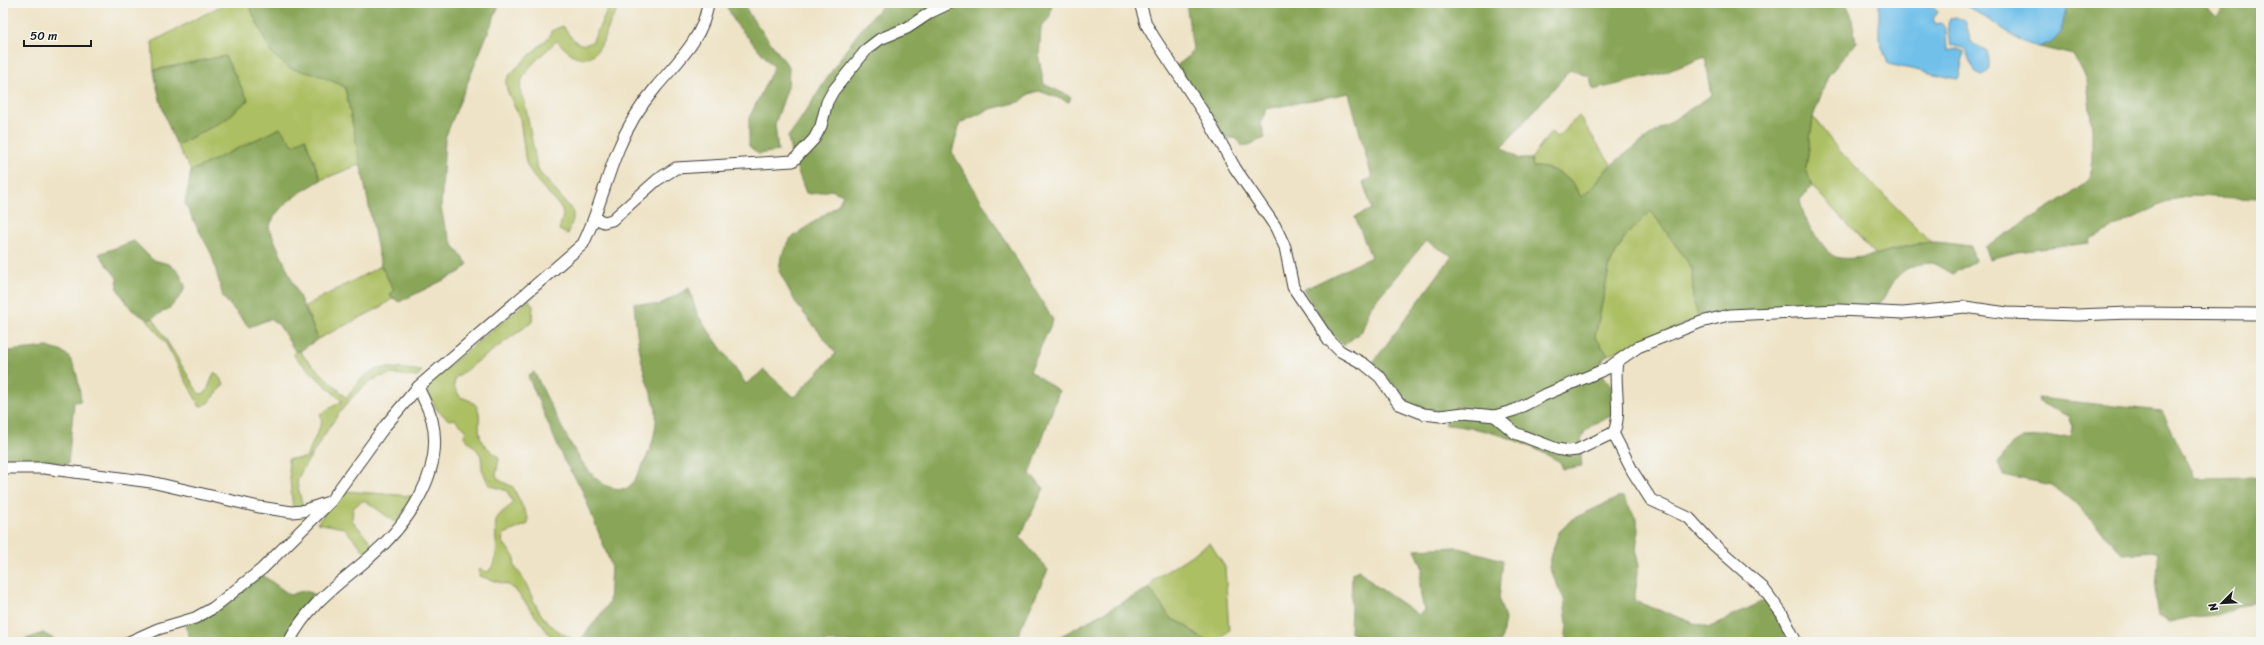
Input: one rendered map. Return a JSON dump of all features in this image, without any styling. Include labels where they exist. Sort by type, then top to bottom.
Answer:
[{"type":"street","points":[[129,642],[158,629],[195,618],[213,608],[262,569],[330,502],[385,426],[418,387],[583,244],[595,218],[610,170],[628,128],[655,88],[694,41],[703,22],[708,3]]},
{"type":"street","points":[[595,218],[604,222],[612,220],[657,180],[676,168],[793,161],[814,139],[821,126],[827,102],[833,91],[868,50],[880,40],[907,28],[931,12],[950,3]]},
{"type":"street","points":[[1140,3],[1146,24],[1155,39],[1207,118],[1235,168],[1275,226],[1285,247],[1294,286],[1329,340],[1340,351],[1372,370],[1380,377],[1400,404],[1410,410],[1440,416],[1464,413],[1495,416],[1515,410],[1542,396],[1603,371],[1638,346],[1701,322],[1729,315],[1839,310],[1903,313],[1965,307],[2007,313],[2077,316],[2129,313],[2261,314]]},
{"type":"street","points":[[1495,416],[1515,433],[1557,449],[1568,451],[1577,450],[1613,433],[1615,429],[1617,410],[1617,362]]},
{"type":"street","points":[[1603,371],[1616,385]]},
{"type":"street","points":[[289,642],[306,614],[319,599],[371,556],[399,527],[427,483],[432,470],[432,421],[418,387]]},
{"type":"street","points":[[1613,433],[1633,472],[1651,500],[1689,518],[1713,544],[1764,588],[1782,614],[1796,642]]},
{"type":"street","points":[[3,468],[44,468],[151,482],[230,498],[259,507],[292,512],[302,511],[330,502]]},
{"type":"green space","points":[[226,3],[248,3],[271,53],[290,68],[321,75],[345,87],[361,164],[321,180],[305,139],[293,145],[280,128],[191,171],[177,145],[225,120],[248,100],[225,56],[154,70],[152,42]]},
{"type":"green space","points":[[248,3],[500,3],[445,138],[441,208],[445,227],[453,245],[468,264],[460,272],[399,302],[390,296],[394,290],[381,266],[345,87],[321,76],[289,68],[271,53]]},
{"type":"green space","points":[[611,3],[619,3],[618,8],[610,23],[605,38],[597,51],[591,56],[585,58],[578,57],[569,52],[557,41],[534,62],[523,77],[521,85],[521,94],[525,103],[537,167],[541,174],[573,211],[573,219],[568,234],[559,230],[563,215],[562,209],[533,176],[526,163],[520,119],[507,90],[506,81],[511,73],[550,36],[551,31],[563,26],[578,43],[587,44],[592,42]]},
{"type":"green space","points":[[725,3],[744,3],[749,14],[789,67],[788,87],[775,124],[778,151],[758,154],[749,146],[749,118],[774,67],[736,24]]},
{"type":"green space","points":[[885,3],[1052,3],[1050,17],[1041,27],[1039,59],[1044,84],[1071,97],[1069,102],[1039,91],[1029,94],[1020,102],[990,109],[960,123],[952,152],[1053,320],[1030,371],[1059,391],[1030,474],[1044,488],[1020,537],[1048,570],[1016,639],[1018,642],[579,642],[609,603],[611,565],[581,487],[564,461],[528,376],[534,372],[572,445],[589,471],[601,483],[609,487],[620,489],[629,488],[640,471],[649,452],[655,432],[656,421],[656,411],[646,379],[640,351],[634,303],[659,305],[689,288],[697,314],[746,384],[764,370],[794,397],[836,353],[797,305],[779,271],[781,256],[790,239],[838,205],[843,195],[831,190],[811,194],[806,193],[791,153],[788,137],[845,51]]},
{"type":"green space","points":[[1186,3],[1846,3],[1851,14],[1856,42],[1828,76],[1813,117],[1806,169],[1812,186],[1800,200],[1807,222],[1828,252],[1840,258],[1865,257],[1931,242],[1941,242],[1971,246],[1975,261],[1952,274],[1933,263],[1912,266],[1899,275],[1894,281],[1878,307],[1699,318],[1693,301],[1692,268],[1651,211],[1625,237],[1610,264],[1595,337],[1608,355],[1604,357],[1599,370],[1611,385],[1614,415],[1595,424],[1584,432],[1581,445],[1582,466],[1563,469],[1560,462],[1519,442],[1491,432],[1446,425],[1444,412],[1422,409],[1407,403],[1393,384],[1372,364],[1452,256],[1426,241],[1371,306],[1362,331],[1343,346],[1331,332],[1303,290],[1371,257],[1355,217],[1372,209],[1363,182],[1372,178],[1349,93],[1266,109],[1261,123],[1265,138],[1243,147],[1236,138],[1223,138],[1176,66],[1187,58],[1193,49]],"holes":[[[1705,57],[1712,95],[1663,127],[1610,166],[1590,190],[1581,197],[1577,190],[1562,174],[1541,167],[1533,167],[1531,159],[1519,159],[1502,147],[1570,70],[1590,77],[1593,90],[1661,74]]]},
{"type":"green space","points":[[2067,3],[2202,3],[2217,17],[2228,3],[2261,3],[2261,199],[2191,196],[2171,200],[2090,239],[2089,243],[2017,252],[1990,259],[1985,247],[2077,190],[2088,179],[2092,168],[2092,129],[2087,80],[2073,55],[2039,47],[2058,35],[2063,25]]},
{"type":"green space","points":[[225,56],[248,100],[225,120],[177,145],[162,108],[154,70]]},
{"type":"green space","points":[[1579,116],[1611,164],[1593,187],[1581,197],[1573,184],[1562,174],[1541,167],[1533,167],[1531,159],[1551,132],[1557,137]]},
{"type":"green space","points":[[1813,117],[1837,148],[1931,242],[1897,248],[1876,255],[1812,186],[1806,169]]},
{"type":"green space","points":[[280,128],[293,145],[305,138],[321,180],[298,194],[284,205],[273,219],[269,228],[318,339],[300,351],[295,351],[279,325],[270,319],[249,327],[223,297],[212,255],[185,204],[191,171]]},
{"type":"green space","points":[[1652,210],[1692,268],[1699,318],[1608,355],[1595,337],[1610,264],[1625,237]]},
{"type":"green space","points":[[134,241],[153,260],[169,264],[179,272],[185,286],[182,294],[170,308],[148,320],[132,310],[118,290],[117,278],[99,254]]},
{"type":"green space","points":[[381,266],[394,290],[390,296],[393,298],[381,307],[318,339],[305,306]]},
{"type":"green space","points":[[529,300],[533,306],[532,322],[455,378],[454,386],[460,397],[469,400],[478,409],[479,427],[482,441],[499,459],[496,475],[499,480],[513,487],[528,518],[528,524],[504,534],[502,541],[515,558],[514,566],[528,587],[541,615],[550,625],[561,633],[579,642],[555,642],[517,592],[508,585],[479,576],[480,569],[487,572],[495,562],[496,521],[501,513],[513,503],[507,491],[489,485],[482,469],[481,456],[464,437],[466,430],[454,419],[449,420],[437,410],[427,390],[429,382]]},
{"type":"green space","points":[[153,318],[199,394],[206,393],[214,373],[216,373],[224,384],[209,402],[200,407],[166,344],[148,320]]},
{"type":"green space","points":[[48,347],[63,352],[68,356],[74,367],[78,381],[81,401],[74,402],[68,464],[17,461],[3,462],[3,381],[9,376],[8,351]]},
{"type":"green space","points":[[295,351],[300,351],[305,358],[347,398],[355,386],[363,378],[378,369],[397,368],[422,371],[417,377],[390,374],[373,380],[349,401],[327,431],[301,472],[297,483],[303,507],[293,509],[288,459],[306,458],[322,422],[320,414],[342,401],[294,356]]},
{"type":"green space","points":[[2038,398],[2162,411],[2195,478],[2253,477],[2261,479],[2261,599],[2216,615],[2192,617],[2169,622],[2159,617],[2155,589],[2158,552],[2123,554],[2076,504],[2052,485],[2003,475],[1998,463],[2012,444],[2022,438],[2071,436],[2073,428],[2068,416],[2039,402]]},
{"type":"green space","points":[[343,491],[413,496],[397,523],[367,502],[362,501],[353,508],[352,520],[375,547],[367,554],[344,528],[317,523]]},
{"type":"green space","points":[[1622,496],[1637,520],[1638,530],[1636,553],[1639,566],[1634,601],[1708,628],[1765,600],[1780,623],[1788,642],[1565,642],[1567,624],[1564,599],[1549,568],[1553,549],[1559,532],[1572,519]]},
{"type":"green space","points":[[1210,543],[1225,567],[1229,631],[1216,642],[1203,640],[1184,624],[1171,619],[1149,588],[1155,579]]},
{"type":"green space","points":[[1456,547],[1503,560],[1499,600],[1505,619],[1501,642],[1378,642],[1350,633],[1352,573],[1359,570],[1375,585],[1419,615],[1424,610],[1420,584],[1423,569],[1415,549]]},
{"type":"green space","points":[[261,574],[290,595],[305,591],[313,594],[295,621],[284,642],[192,642],[185,626]]},
{"type":"green space","points":[[1149,588],[1171,619],[1184,624],[1196,635],[1209,642],[1050,642]]},
{"type":"green space","points":[[43,633],[59,642],[18,642]]},
{"type":"water","points":[[1882,3],[1921,4],[1934,8],[1938,12],[1933,19],[1936,24],[1941,23],[1946,29],[1947,51],[1957,49],[1964,52],[1959,78],[1957,79],[1888,64],[1879,39],[1879,5]]},
{"type":"water","points":[[1962,3],[2067,3],[2061,33],[2051,42],[2039,47],[2025,43]]},
{"type":"water","points":[[1955,17],[1965,20],[1971,42],[1987,51],[1989,69],[1982,76],[1974,70],[1966,51],[1963,48],[1951,45],[1948,24],[1950,19]]}]
